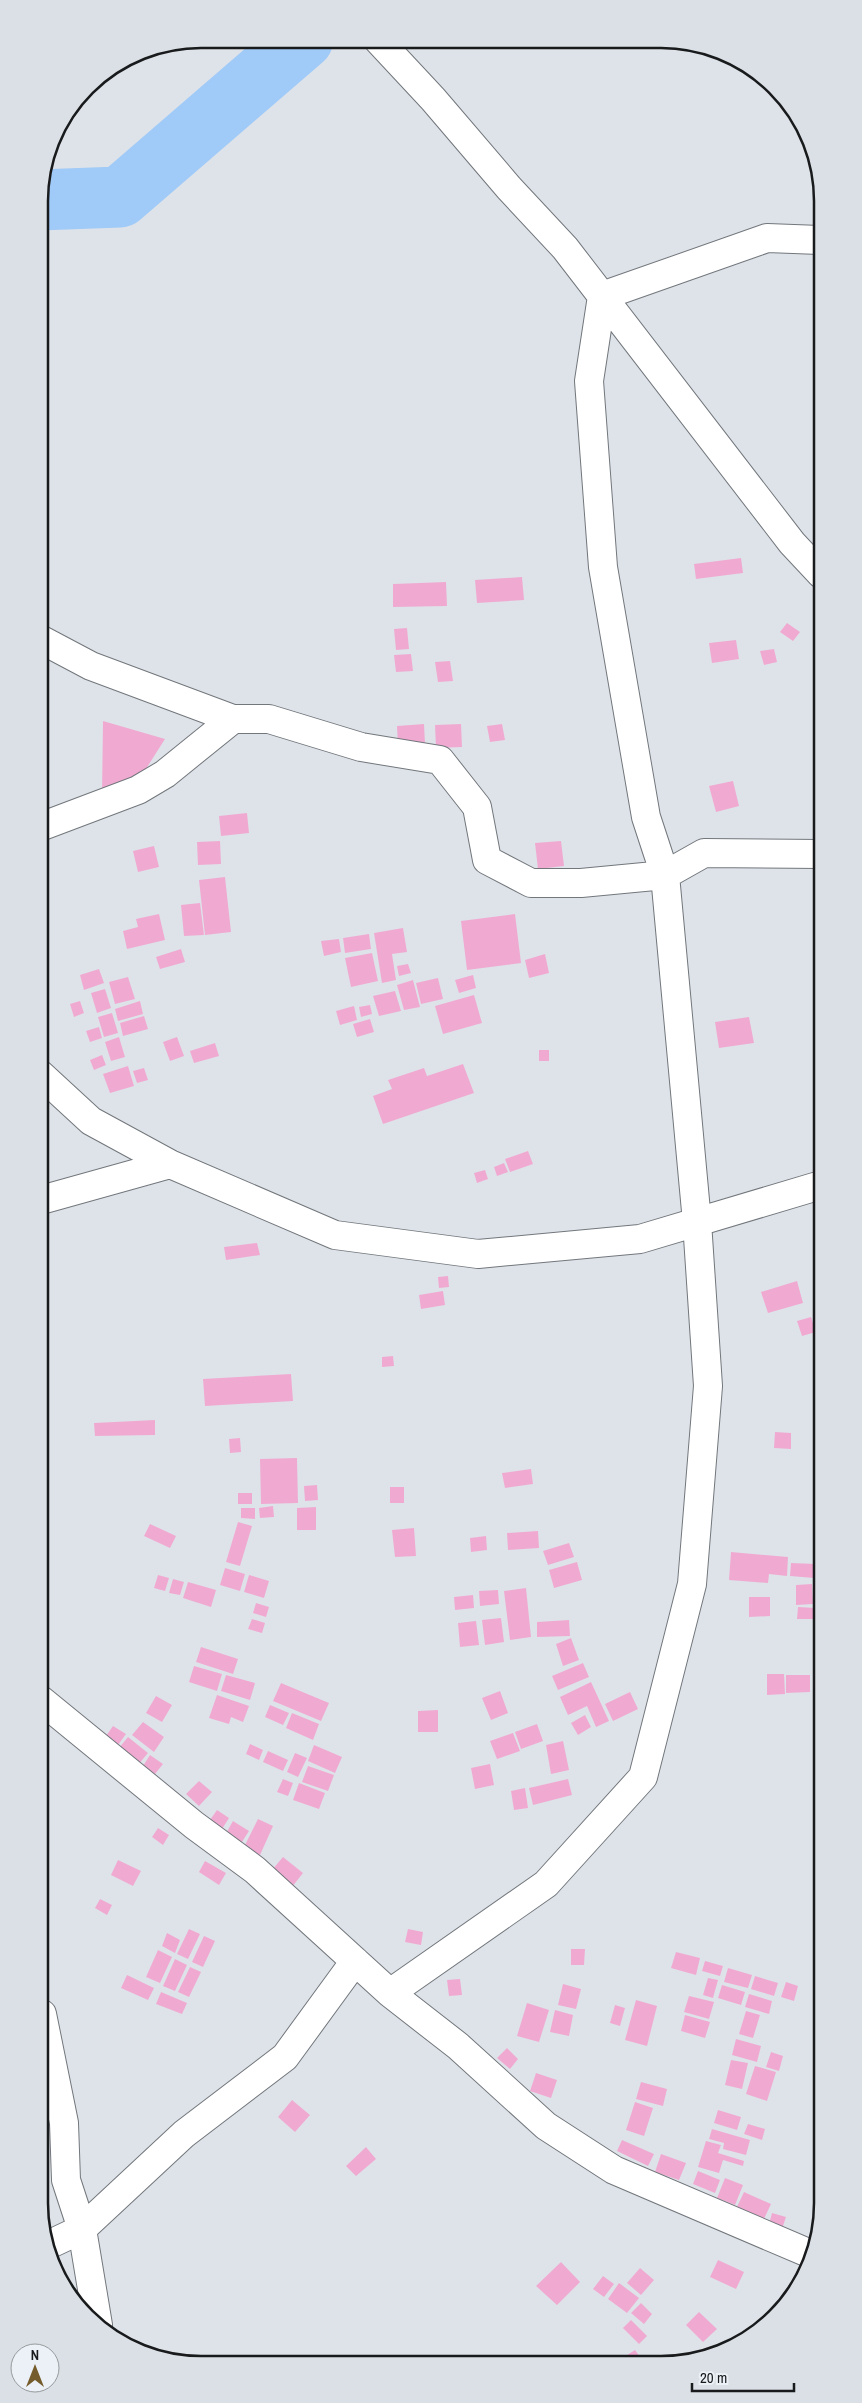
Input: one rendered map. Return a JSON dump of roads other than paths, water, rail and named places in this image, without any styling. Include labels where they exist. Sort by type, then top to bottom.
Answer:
[{"type":"street","points":[[385,48],[470,140],[509,188],[565,248],[792,543],[814,567]]},
{"type":"street","points":[[602,296],[672,273],[767,238],[814,240]]},
{"type":"street","points":[[390,1993],[546,1884],[643,1777],[692,1584],[708,1386],[697,1222],[665,875],[646,817],[602,567],[589,381],[602,296]]},
{"type":"street","points":[[48,643],[91,666],[233,720],[270,719],[361,747],[440,760],[477,807],[488,860],[531,882],[581,882],[665,875],[704,853],[814,854]]},
{"type":"street","points":[[48,824],[138,790],[166,774],[233,720]]},
{"type":"street","points":[[48,1082],[91,1122],[170,1164],[335,1235],[478,1254],[640,1239],[814,1187]]},
{"type":"street","points":[[48,1198],[170,1164]]},
{"type":"street","points":[[48,1706],[194,1825],[255,1870],[390,1993],[458,2046],[546,2126],[614,2170],[806,2252]]},
{"type":"street","points":[[53,2243],[82,2229],[184,2134],[285,2057],[355,1961]]},
{"type":"street","points":[[48,2043],[64,2122],[66,2180],[82,2229],[96,2314]]},
{"type":"waterway","points":[[48,200],[120,197],[293,48]]}]
